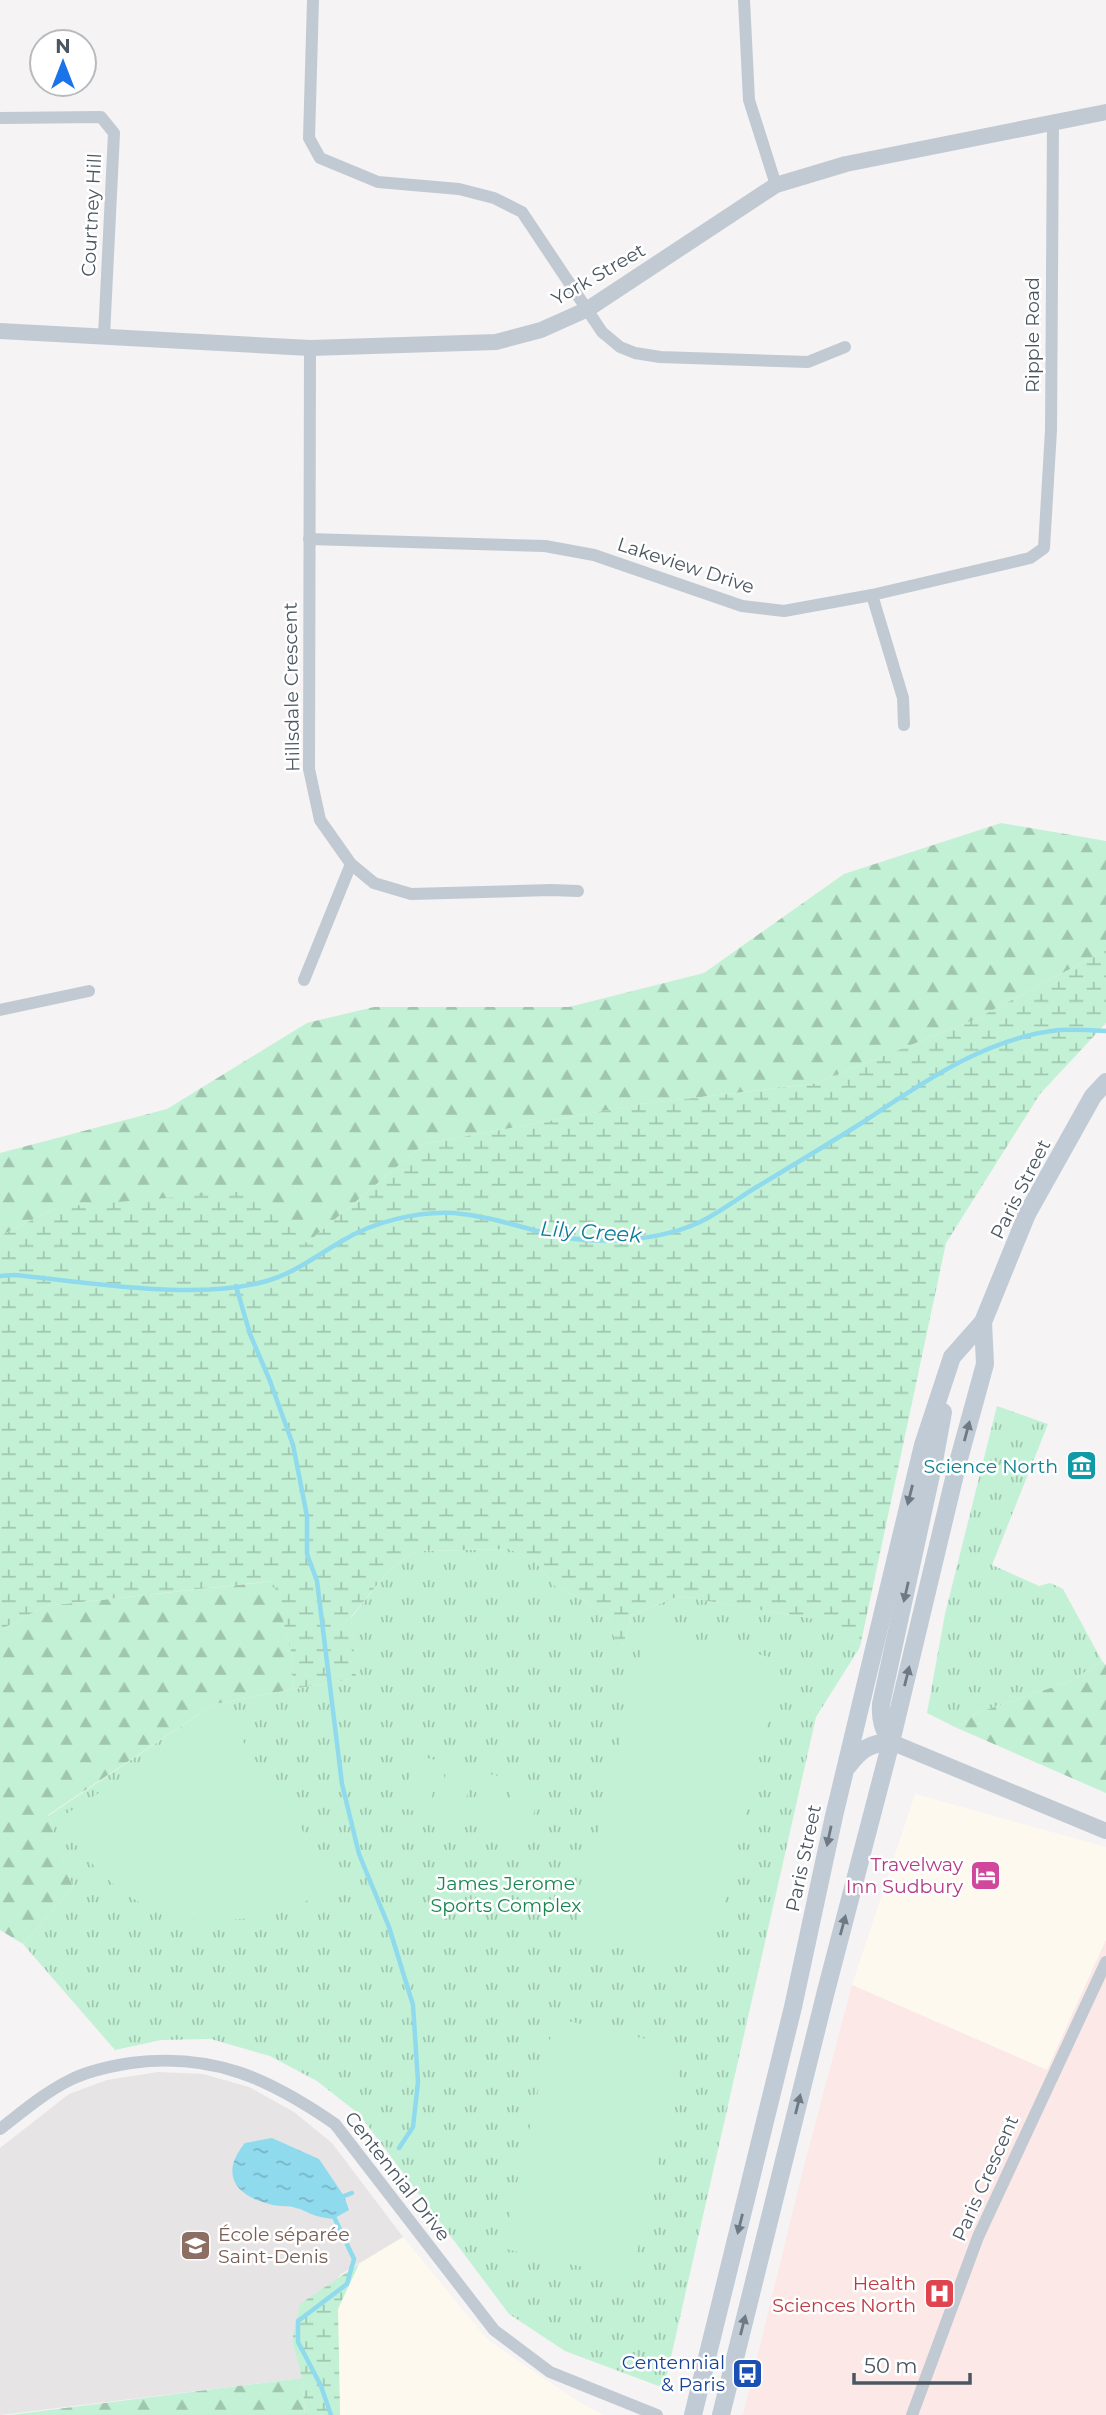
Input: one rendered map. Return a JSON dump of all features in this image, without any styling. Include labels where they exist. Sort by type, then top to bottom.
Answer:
[{"type":"main road","name":"Paris Street","points":[[693,2415],[793,2007],[845,1770],[923,1445],[952,1357],[983,1322],[1027,1214],[1093,1096],[1106,1082]]},
{"type":"main road","name":"Paris Street","points":[[721,2415],[891,1742],[957,1466],[985,1364],[983,1322]]},
{"type":"main road","points":[[891,1742],[883,1729],[881,1704],[934,1461],[952,1357]]},
{"type":"main road","points":[[845,1770],[860,1750],[874,1742],[891,1742]]},
{"type":"street","points":[[313,0],[309,138],[320,159],[378,182],[459,189],[494,198],[522,212],[602,332],[620,347],[635,353],[660,357],[808,362],[845,347]]},
{"type":"street","points":[[744,0],[749,100],[776,185]]},
{"type":"street","name":"York Street","points":[[0,331],[310,348],[496,342],[541,330],[588,309],[776,185],[846,164],[1106,111]]},
{"type":"street","name":"Courtney Hill","points":[[0,117],[101,117],[114,133],[104,336]]},
{"type":"street","name":"Ripple Road","points":[[1044,548],[1051,430],[1053,121]]},
{"type":"street","name":"Hillsdale Crescent","points":[[310,348],[309,769],[320,820],[351,864],[374,883],[411,894],[578,891]]},
{"type":"street","name":"Lakeview Drive","points":[[309,539],[545,546],[594,555],[743,606],[784,611],[872,595],[1030,558],[1044,548]]},
{"type":"street","points":[[872,595],[903,698],[904,725]]},
{"type":"street","points":[[304,980],[351,864]]},
{"type":"street","points":[[0,1010],[89,991]]},
{"type":"street","points":[[891,1742],[1106,1831]]},
{"type":"street","name":"Paris Crescent","points":[[912,2415],[978,2237],[1106,1962]]},
{"type":"street","name":"Centennial Drive","points":[[0,2129],[35,2101],[71,2079],[114,2066],[162,2059],[209,2064],[258,2077],[302,2101],[335,2124],[494,2330],[550,2372],[657,2415]]},
{"type":"shaded area","points":[[915,1794],[1106,1847],[1106,1940],[1047,2070],[852,1985]]},
{"type":"shaded area","name":"Health Sciences North","points":[[1106,1940],[1106,2415],[743,2415],[852,1985],[1047,2070]]},
{"type":"shaded area","name":"École séparée Saint-Denis","points":[[158,2072],[203,2074],[249,2087],[294,2112],[332,2143],[403,2237],[341,2274],[292,2341],[302,2378],[0,2415],[0,2148],[69,2094],[107,2080]]},
{"type":"shaded area","points":[[403,2237],[488,2340],[579,2402],[604,2415],[340,2415],[338,2308],[359,2264]]},
{"type":"green space","points":[[1001,823],[1106,841],[1106,950],[974,1020],[813,1084],[641,1104],[424,1144],[307,1243],[58,1207],[0,1236],[0,1153],[167,1109],[307,1023],[374,1007],[569,1007],[704,973],[844,874]]},
{"type":"green space","points":[[1106,950],[1106,1023],[1040,1094],[946,1243],[860,1647],[815,1619],[679,1596],[631,1615],[623,1646],[616,1644],[609,1620],[583,1600],[555,1586],[534,1560],[509,1549],[416,1551],[390,1569],[351,1617],[356,1678],[294,1689],[291,1651],[273,1581],[45,1606],[0,1630],[0,1236],[58,1207],[249,1191],[307,1243],[424,1144],[641,1104],[813,1084],[974,1020]]},
{"type":"green space","points":[[997,1406],[1048,1424],[992,1565],[1039,1586],[1050,1583],[1063,1589],[1102,1661],[1071,1681],[977,1713],[957,1728],[927,1713],[945,1614]]},
{"type":"green space","name":"James Jerome Sports Complex","points":[[509,1549],[534,1560],[555,1586],[583,1600],[609,1620],[616,1643],[623,1646],[631,1615],[679,1596],[816,1619],[860,1647],[816,1717],[664,2388],[565,2351],[509,2314],[359,2114],[317,2081],[270,2056],[211,2039],[161,2040],[115,2050],[23,1944],[73,1887],[48,1816],[214,1704],[355,1678],[351,1618],[390,1569],[416,1551]]},
{"type":"green space","points":[[274,1581],[291,1651],[294,1689],[214,1704],[48,1815],[73,1887],[23,1944],[0,1930],[0,1630],[45,1606]]},
{"type":"green space","points":[[647,1628],[782,1660],[708,1969],[573,1937]]},
{"type":"green space","points":[[1102,1661],[1106,1665],[1106,1793],[957,1728],[977,1713],[1071,1681]]},
{"type":"green space","points":[[212,1719],[230,1722],[337,1882],[301,1904],[269,1915],[210,1921],[174,1917],[132,1898],[109,1881],[57,1820]]},
{"type":"green space","points":[[414,1755],[440,1761],[428,1814],[402,1808]]},
{"type":"green space","points":[[448,1764],[473,1769],[461,1822],[436,1817]]},
{"type":"green space","points":[[481,1772],[507,1778],[495,1831],[469,1825]]},
{"type":"green space","points":[[514,1780],[540,1786],[528,1839],[502,1834]]},
{"type":"green space","points":[[555,2018],[685,2048],[631,2278],[502,2248]]},
{"type":"green space","points":[[359,2264],[338,2309],[340,2415],[305,2415],[302,2378],[292,2341],[300,2304]]},
{"type":"green space","points":[[302,2378],[305,2415],[10,2415]]},
{"type":"water","points":[[272,2138],[319,2159],[344,2196],[349,2210],[333,2219],[322,2217],[298,2208],[257,2200],[239,2189],[232,2173],[237,2154],[245,2143]]},
{"type":"waterway","name":"Lily Creek","points":[[0,1276],[14,1275],[177,1290],[242,1286],[270,1280],[289,1272],[367,1228],[396,1219],[440,1213],[478,1216],[583,1240],[624,1240],[664,1234],[683,1229],[714,1214],[930,1079],[979,1053],[1005,1042],[1059,1030],[1106,1031]]},
{"type":"waterway","points":[[236,1286],[250,1334],[293,1445],[307,1516],[307,1554],[317,1581],[342,1784],[359,1854],[389,1927],[413,2005],[418,2082],[413,2127],[399,2148]]},
{"type":"waterway","points":[[344,2196],[352,2193]]},
{"type":"waterway","points":[[331,2415],[321,2386],[298,2342],[298,2321],[347,2284],[354,2259],[335,2219]]},
{"type":"place","name":"Science North","points":[[1081,1466]]},
{"type":"place","name":"Travelway Inn Sudbury","points":[[986,1875]]},
{"type":"place","name":"École séparée Saint-Denis","points":[[195,2245]]},
{"type":"place","name":"Health Sciences North","points":[[939,2294]]},
{"type":"place","name":"Centennial & Paris","points":[[748,2373]]}]
